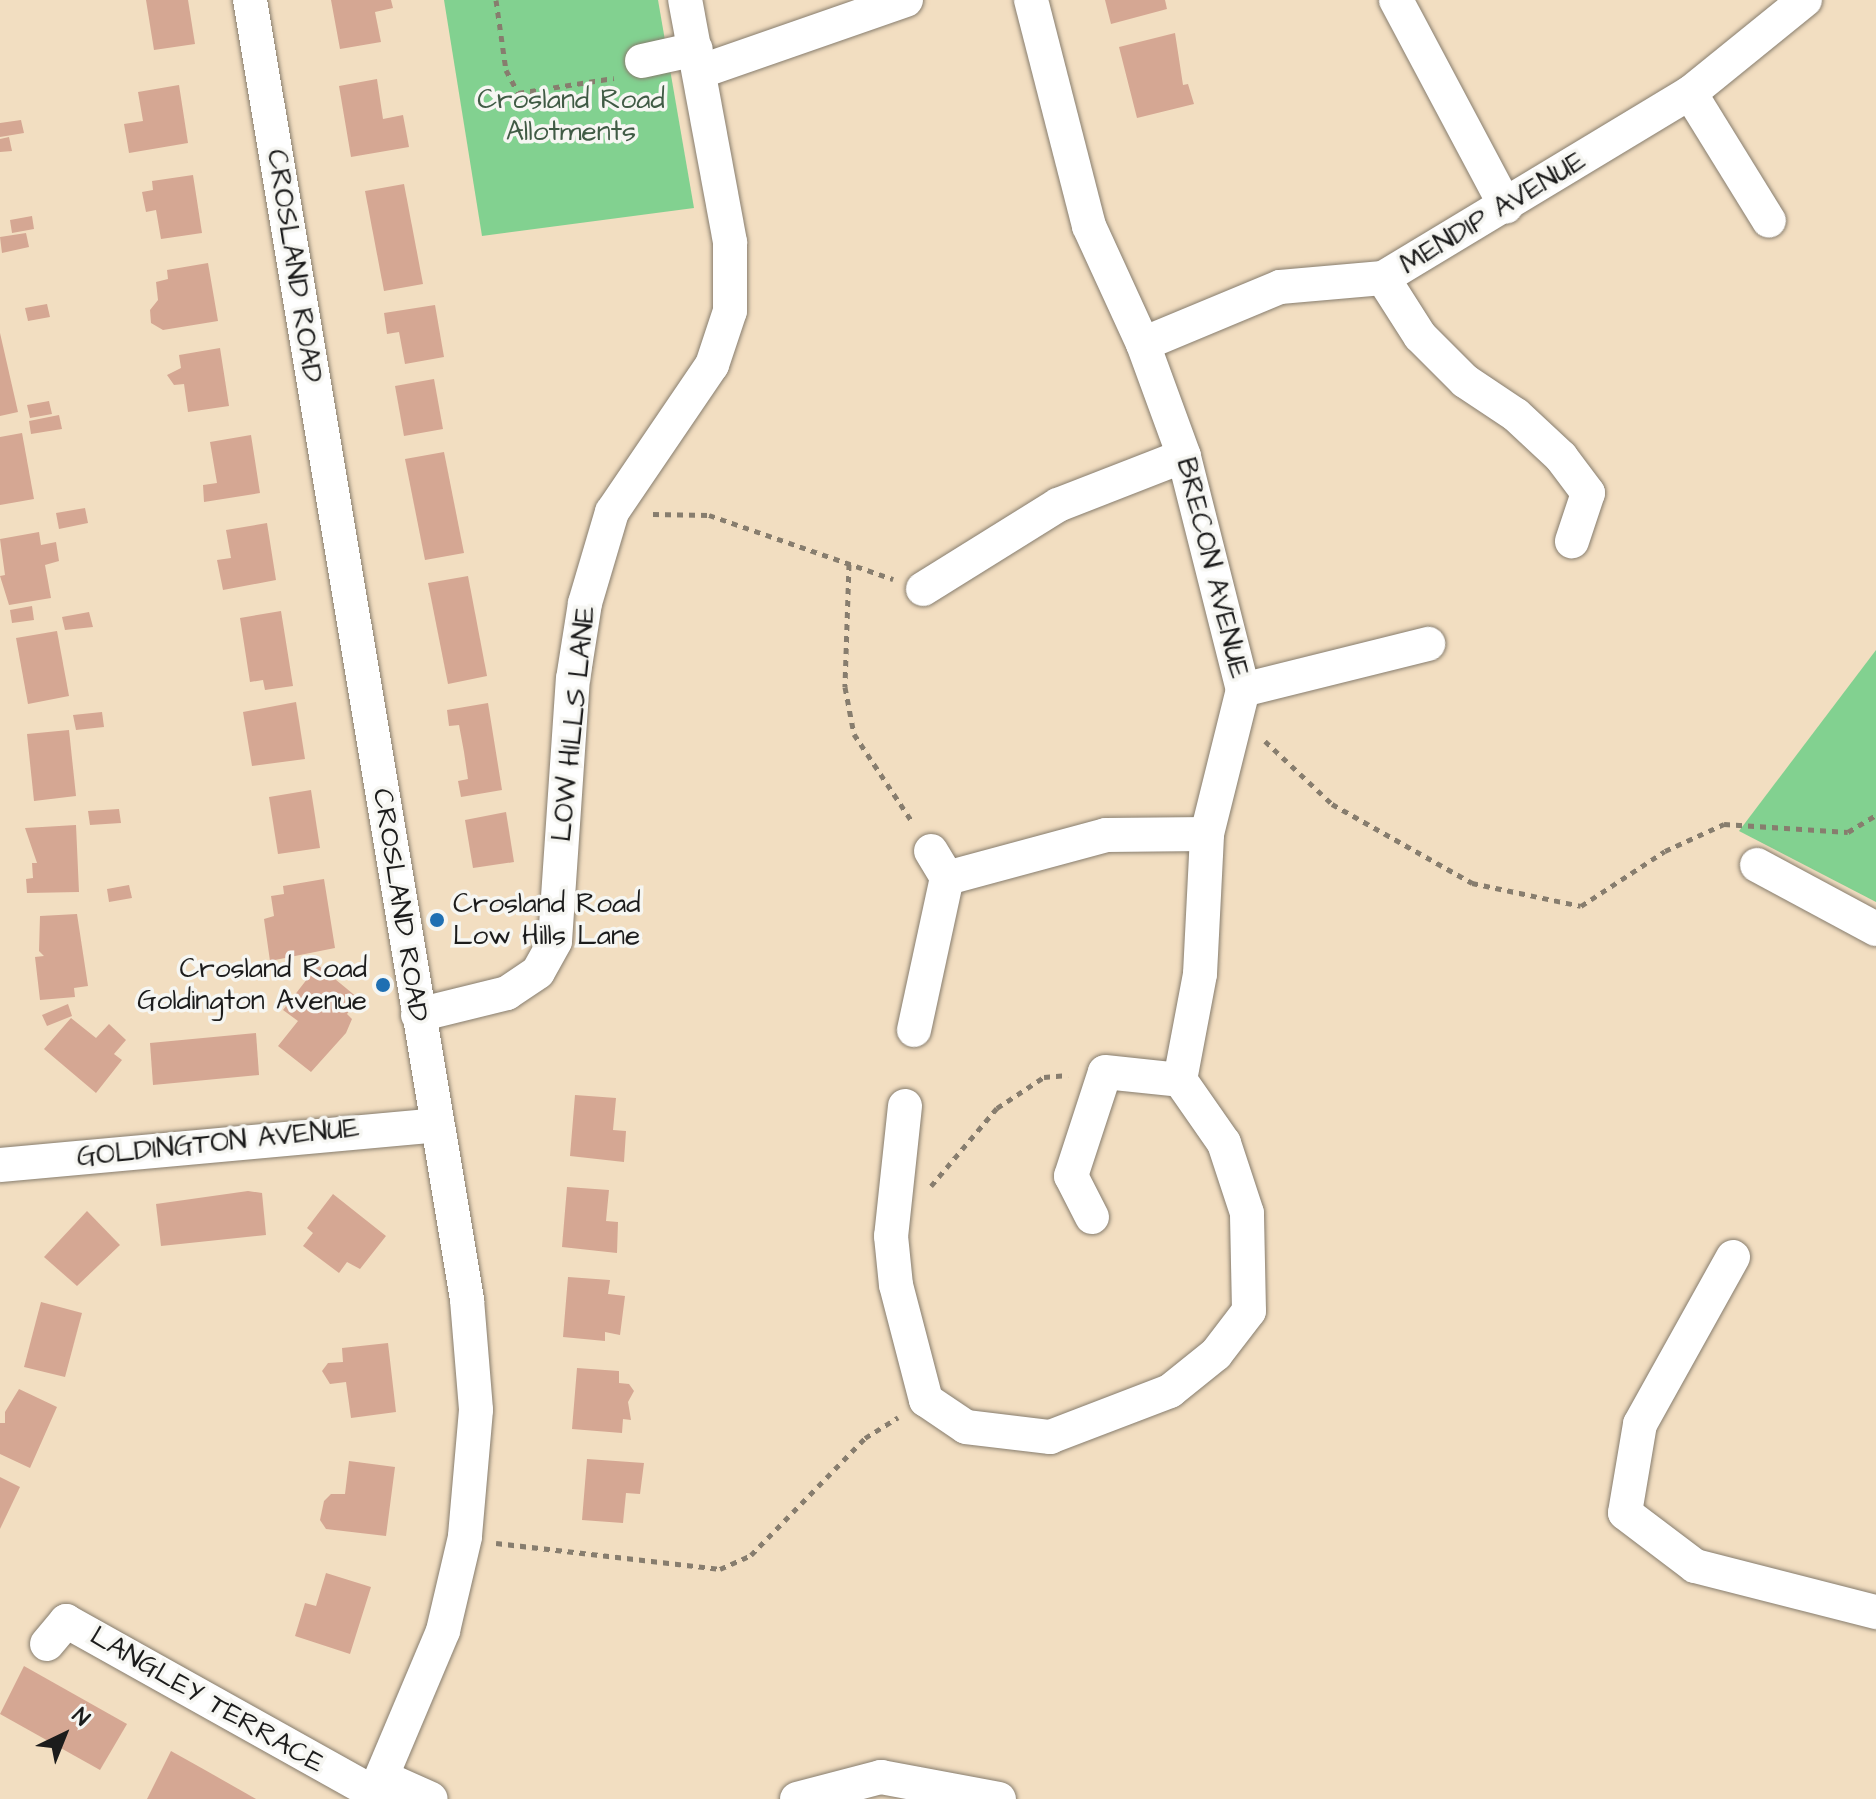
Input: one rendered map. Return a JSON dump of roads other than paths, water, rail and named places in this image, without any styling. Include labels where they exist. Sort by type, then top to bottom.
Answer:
[{"type":"street","name":"CROSLAND ROAD","points":[[250,0],[467,1300],[476,1410],[465,1537],[443,1631],[377,1790]]},
{"type":"street","name":"LOW HILLS LANE","points":[[418,1015],[507,993],[538,972],[555,941],[573,679],[585,603],[612,512],[712,365],[730,311],[730,242],[699,60],[685,0]]},
{"type":"street","points":[[642,61],[699,60],[906,0]]},
{"type":"street","name":"BRECON AVENUE","points":[[1031,0],[1089,226],[1143,344],[1184,456],[1240,703],[1207,834],[1200,974],[1180,1080]]},
{"type":"street","points":[[1396,0],[1506,207]]},
{"type":"street","name":"MENDIP AVENUE","points":[[1143,344],[1280,287],[1383,278],[1506,207],[1690,93],[1805,0]]},
{"type":"street","points":[[1690,93],[1769,221]]},
{"type":"street","points":[[1383,278],[1420,336],[1465,381],[1516,415],[1561,457],[1588,493],[1572,541]]},
{"type":"street","points":[[923,589],[1058,505],[1184,456]]},
{"type":"street","points":[[1240,703],[1428,644]]},
{"type":"street","points":[[914,1030],[939,864],[1106,835],[1207,834]]},
{"type":"street","points":[[1757,865],[1876,929]]},
{"type":"street","points":[[905,1106],[891,1236],[896,1285],[926,1400],[966,1427],[1050,1437],[1170,1391],[1216,1354],[1249,1311],[1247,1213],[1224,1143],[1180,1080],[1105,1072],[1071,1176],[1092,1217]]},
{"type":"street","name":"GOLDINGTON AVENUE","points":[[0,1165],[436,1125]]},
{"type":"street","points":[[1733,1257],[1640,1424],[1625,1513],[1695,1566],[1876,1612]]},
{"type":"street","name":"LANGLEY TERRACE","points":[[47,1644],[66,1621],[377,1790]]},
{"type":"street","points":[[797,1799],[881,1777],[987,1798]]},
{"type":"street","points":[[377,1790],[431,1799]]},
{"type":"place","name":"Crosland Road Low Hills Lane","points":[[437,920]]},
{"type":"place","name":"Crosland Road Goldington Avenue","points":[[383,985]]},
{"type":"park label","name":"Crosland Road Allotments","points":[[571,116]]}]
